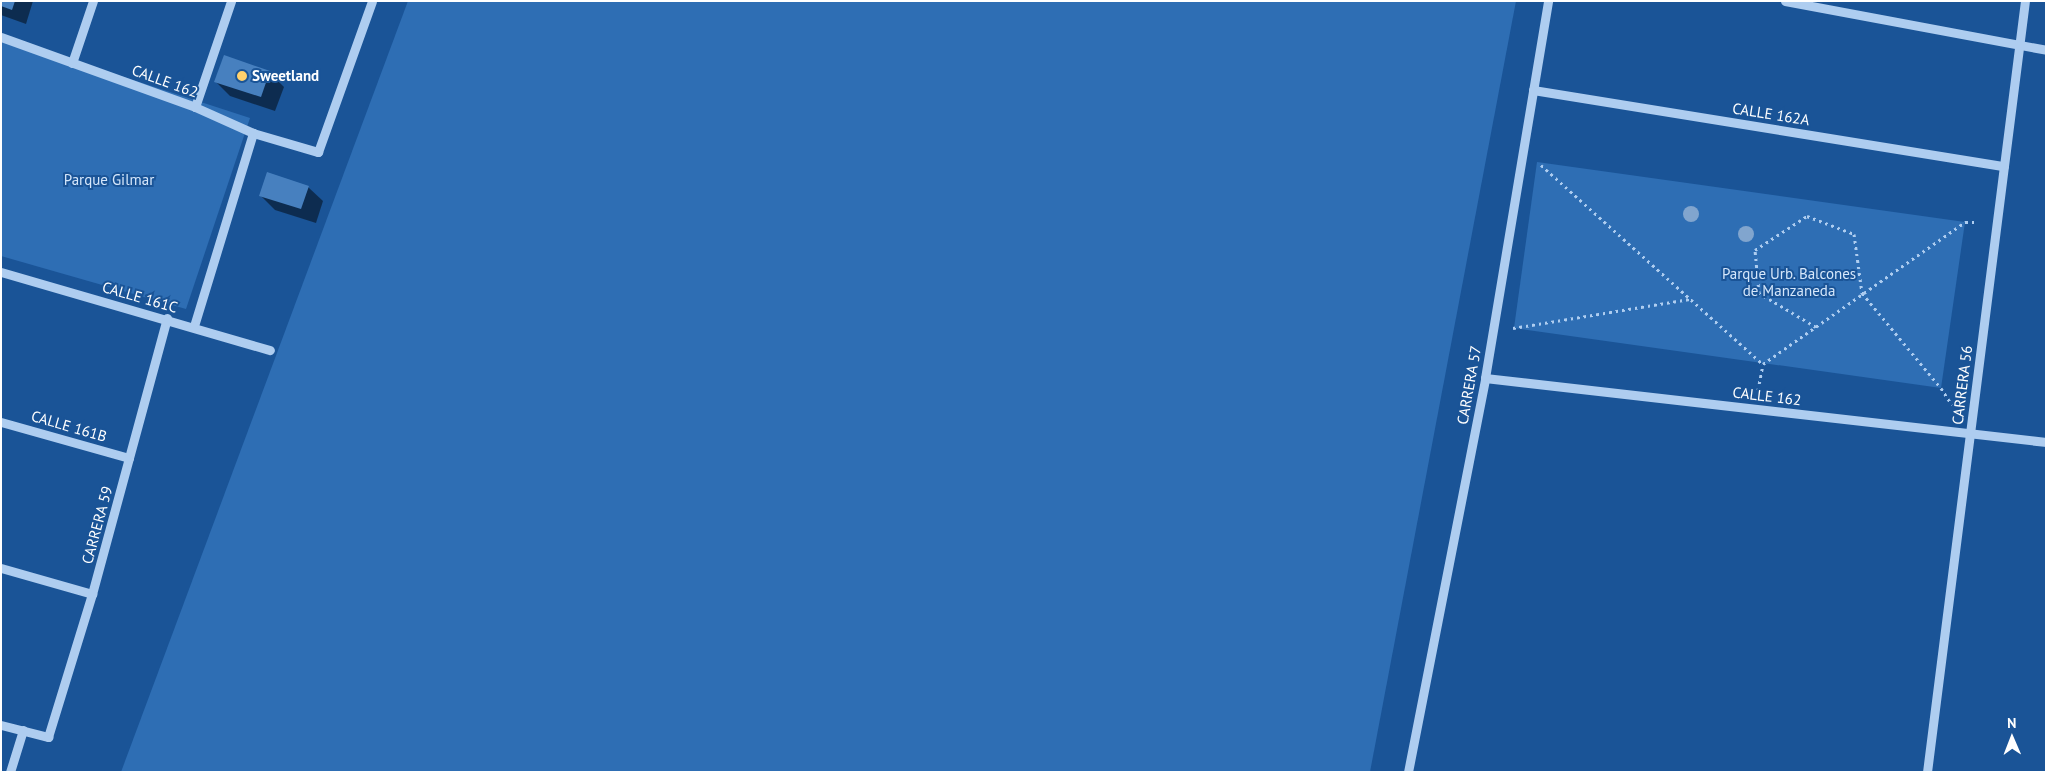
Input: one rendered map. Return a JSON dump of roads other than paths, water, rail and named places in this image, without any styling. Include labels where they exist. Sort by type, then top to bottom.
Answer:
[{"type":"street","points":[[72,63],[93,1]]},
{"type":"street","points":[[195,107],[231,1]]},
{"type":"street","name":"CALLE 162","points":[[1,37],[195,107],[253,134],[318,152],[372,1]]},
{"type":"street","name":"CARRERA 57","points":[[1408,772],[1485,378],[1548,1]]},
{"type":"street","points":[[1785,1],[2046,50]]},
{"type":"street","name":"CARRERA 56","points":[[1927,772],[2024,1]]},
{"type":"street","name":"CALLE 162A","points":[[1533,90],[2004,166]]},
{"type":"street","points":[[194,326],[253,134]]},
{"type":"street","name":"CALLE 161C","points":[[1,272],[167,318],[270,350]]},
{"type":"street","name":"CARRERA 59","points":[[23,730],[48,737],[92,594],[167,318]]},
{"type":"street","name":"CALLE 162","points":[[1485,378],[2046,442]]},
{"type":"street","name":"CALLE 161B","points":[[1,422],[129,458]]},
{"type":"street","points":[[1,568],[92,594]]},
{"type":"street","points":[[1,725],[23,730],[10,772]]},
{"type":"place","name":"Sweetland","points":[[242,76]]},
{"type":"park label","name":"Parque Gilmar","points":[[109,180]]},
{"type":"park label","name":"Parque Urb. Balcones de Manzaneda","points":[[1789,282]]}]
